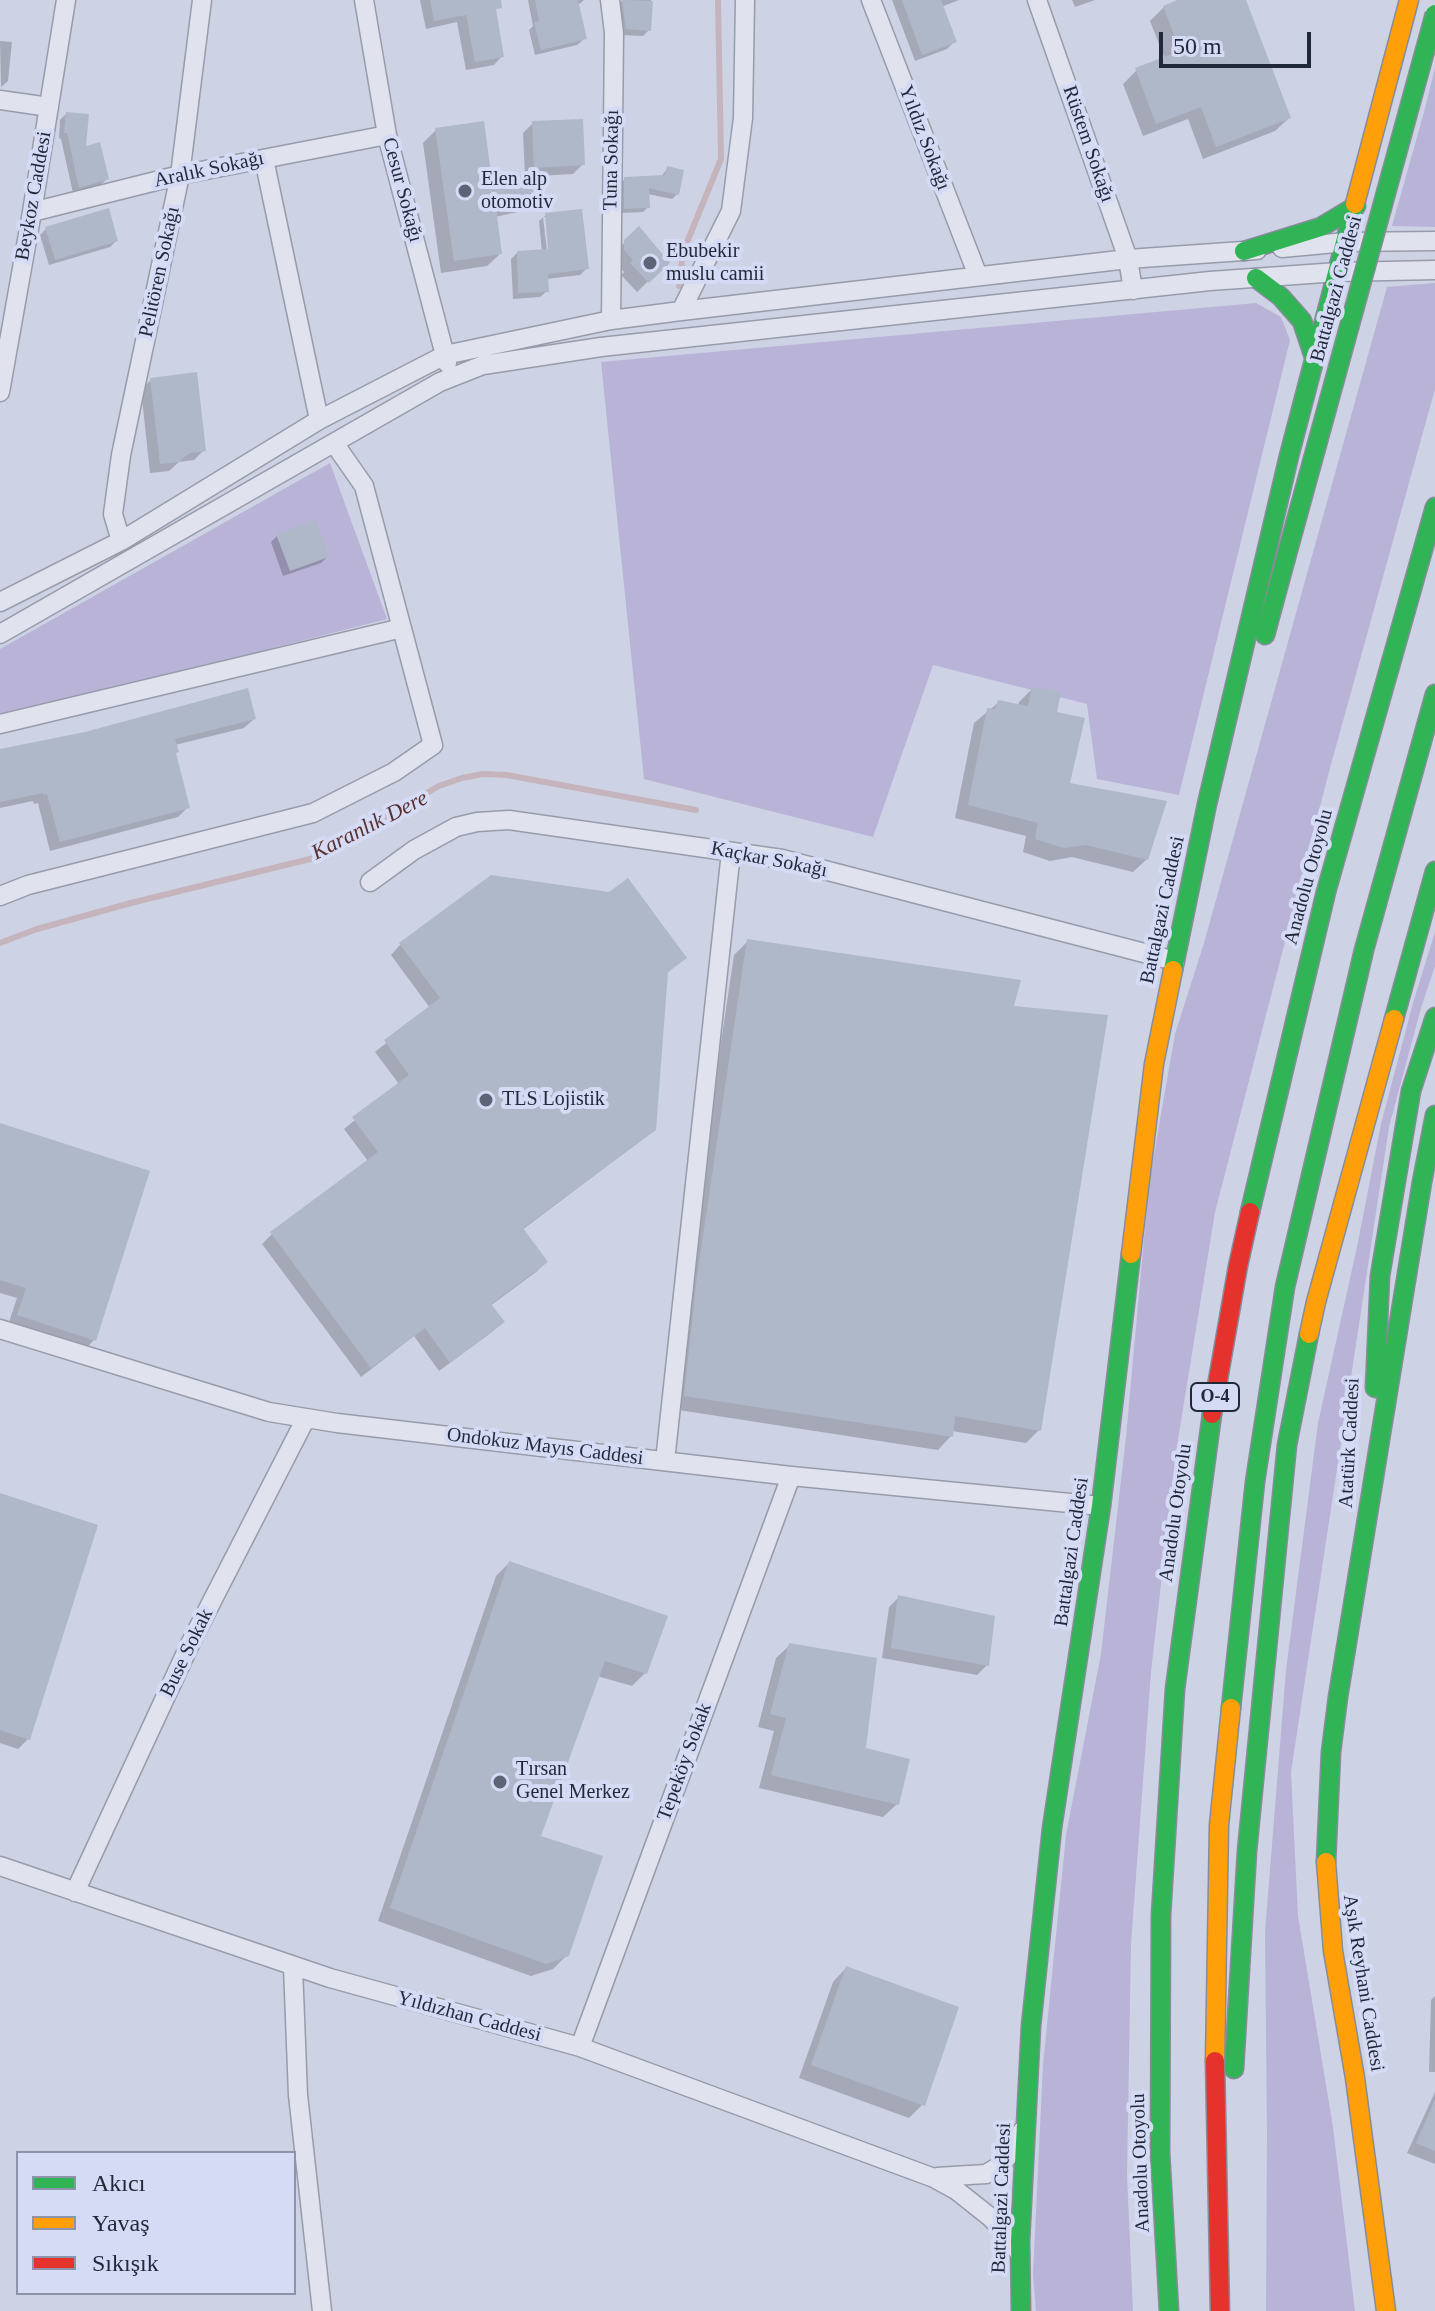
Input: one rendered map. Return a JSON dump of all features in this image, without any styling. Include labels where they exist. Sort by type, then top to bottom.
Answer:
[{"type":"main road","name":"Battalgazi Caddesi","points":[[1021,2311],[1020,2254],[1031,2026],[1052,1828],[1101,1506],[1154,1064],[1207,804],[1289,456],[1409,0]]},
{"type":"main road","name":"Battalgazi Caddesi","points":[[1207,804],[1262,643],[1435,14]]},
{"type":"main road","points":[[1244,251],[1321,227],[1356,206]]},
{"type":"main road","points":[[1256,278],[1281,297],[1302,321],[1315,360]]},
{"type":"main road","name":"Anadolu Otoyolu","points":[[1169,2311],[1160,2152],[1161,1915],[1175,1689],[1205,1456],[1238,1266],[1265,1141],[1326,892],[1435,507]]},
{"type":"main road","name":"O-4","points":[[1220,2306],[1214,2023],[1219,1825],[1255,1482],[1285,1287],[1315,1154],[1364,950],[1435,694]]},
{"type":"main road","points":[[1220,2306],[1247,1851],[1287,1445],[1316,1302],[1435,871]]},
{"type":"main road","name":"Atatürk Caddesi","points":[[1368,1520],[1380,1276],[1411,1091],[1435,1017]]},
{"type":"main road","name":"Atatürk Caddesi","points":[[1368,1520],[1435,1115]]},
{"type":"main road","name":"Aşık Reyhani Caddesi","points":[[1368,1520],[1331,1752],[1325,1854],[1333,1951],[1355,2078],[1386,2311]]},
{"type":"street","name":"Beykoz Caddesi","points":[[0,392],[66,0]]},
{"type":"street","name":"Pelitören Sokağı","points":[[121,541],[113,514],[121,455],[180,175],[202,0]]},
{"type":"street","name":"Cesur Sokağı","points":[[364,0],[387,135],[451,378]]},
{"type":"street","name":"Tuna Sokağı","points":[[610,0],[614,33],[611,320]]},
{"type":"street","points":[[681,311],[731,211],[743,118],[745,0]]},
{"type":"street","name":"Yıldız Sokağı","points":[[871,0],[978,276]]},
{"type":"street","name":"Rüstem Sokağı","points":[[1037,0],[1128,259],[1133,290]]},
{"type":"street","points":[[0,100],[49,107]]},
{"type":"street","name":"Aralık Sokağı","points":[[32,212],[180,175],[387,135]]},
{"type":"street","points":[[264,159],[319,420]]},
{"type":"street","points":[[0,602],[121,541],[319,420],[445,355],[611,320],[978,276],[1128,259],[1346,242],[1435,241]]},
{"type":"street","points":[[0,634],[334,443],[451,378],[483,365],[601,347],[1133,290],[1338,272],[1435,270]]},
{"type":"street","points":[[0,896],[28,885],[313,813],[394,772],[433,745],[364,486],[334,443]]},
{"type":"street","points":[[0,724],[402,628]]},
{"type":"street","name":"Kaçkar Sokağı","points":[[370,882],[436,836],[456,827],[492,820],[531,822],[782,859],[1175,961]]},
{"type":"street","points":[[665,1461],[731,852]]},
{"type":"street","name":"Ondokuz Mayıs Caddesi","points":[[0,1329],[269,1412],[306,1418],[791,1476],[1101,1506]]},
{"type":"street","name":"Buse Sokak","points":[[75,1892],[191,1642],[306,1418]]},
{"type":"street","name":"Tepeköy Sokak","points":[[580,2047],[791,1476]]},
{"type":"street","name":"Yıldızhan Caddesi","points":[[0,1866],[293,1967],[580,2047],[934,2178]]},
{"type":"street","points":[[293,1967],[298,2095],[322,2311]]},
{"type":"street","points":[[934,2178],[986,2174],[1001,2165],[1013,2150],[1026,2123]]},
{"type":"street","points":[[934,2178],[956,2190],[990,2217],[1020,2254]]},
{"type":"shaded area","points":[[1435,68],[1435,227],[1392,226],[1424,112]]},
{"type":"shaded area","points":[[1435,283],[1435,389],[1330,768],[1215,1212],[1176,1452],[1151,1672],[1131,1944],[1127,2175],[1133,2311],[1036,2311],[1033,2275],[1043,2065],[1066,1835],[1101,1654],[1126,1437],[1149,1183],[1175,1034],[1204,943],[1387,287]]},
{"type":"shaded area","points":[[1256,303],[1281,317],[1290,340],[1179,795],[1097,779],[1087,704],[933,665],[873,837],[644,779],[601,362]]},
{"type":"shaded area","points":[[330,463],[387,619],[0,718],[0,649]]},
{"type":"shaded area","points":[[1435,932],[1435,966],[1389,1127],[1291,1772],[1298,1916],[1333,2127],[1355,2311],[1266,2311],[1265,1932],[1286,1670],[1318,1423],[1381,1124]]},
{"type":"building","points":[[430,0],[501,0],[502,8],[496,9],[504,57],[475,62],[466,15],[434,21]]},
{"type":"building","points":[[535,0],[578,0],[587,39],[541,50],[534,22],[539,21]]},
{"type":"building","points":[[622,0],[653,1],[651,31],[626,29]]},
{"type":"building","points":[[902,0],[941,0],[957,42],[922,55]]},
{"type":"building","points":[[1177,0],[1246,0],[1291,118],[1216,147],[1201,107],[1156,124],[1135,68],[1180,51],[1163,6]]},
{"type":"building","points":[[66,112],[89,114],[86,146],[100,142],[109,179],[79,188],[67,133],[64,133]]},
{"type":"building","points":[[583,119],[585,165],[534,168],[532,121]]},
{"type":"building","points":[[484,121],[492,181],[540,170],[546,197],[496,208],[502,254],[454,261],[435,128]]},
{"type":"building","points":[[667,166],[684,170],[679,195],[649,188],[650,208],[624,209],[624,177],[665,175]]},
{"type":"building","points":[[109,208],[118,241],[55,260],[45,227]]},
{"type":"building","points":[[582,209],[589,269],[548,274],[549,292],[518,293],[517,251],[548,249],[545,213]]},
{"type":"building","points":[[639,226],[670,263],[649,283],[630,263],[633,260],[624,250],[624,240]]},
{"type":"building","points":[[197,372],[206,451],[190,453],[181,459],[182,462],[160,464],[150,378]]},
{"type":"building","points":[[316,520],[329,557],[290,571],[276,534]]},
{"type":"building","points":[[1032,687],[1061,692],[1057,712],[1085,718],[1070,783],[1167,801],[1148,860],[1086,845],[1064,848],[1035,839],[1038,823],[968,805],[987,708],[995,709],[998,700],[1028,706]]},
{"type":"building","points":[[248,688],[256,719],[175,739],[190,808],[60,842],[47,794],[0,802],[0,749],[85,732]]},
{"type":"building","points":[[491,875],[609,892],[628,878],[687,958],[668,972],[656,1130],[523,1228],[548,1262],[491,1304],[505,1322],[450,1363],[425,1328],[371,1368],[270,1232],[378,1152],[352,1117],[409,1075],[384,1040],[440,998],[399,943]]},
{"type":"building","points":[[747,939],[1021,980],[1014,1006],[1108,1015],[1041,1431],[955,1416],[953,1437],[684,1396],[697,1276]]},
{"type":"building","points":[[0,1123],[150,1171],[96,1341],[17,1315],[26,1288],[0,1280]]},
{"type":"building","points":[[0,1493],[98,1525],[30,1740],[0,1730]]},
{"type":"building","points":[[509,1561],[668,1616],[647,1674],[605,1661],[541,1836],[603,1856],[569,1956],[546,1964],[390,1908]]},
{"type":"building","points":[[898,1595],[995,1616],[989,1666],[891,1648]]},
{"type":"building","points":[[789,1643],[877,1658],[866,1748],[910,1759],[899,1805],[771,1775],[786,1718],[770,1714]]},
{"type":"building","points":[[846,1966],[959,2007],[925,2106],[811,2065]]},
{"type":"building","points":[[1435,2100],[1435,2151],[1416,2143]]},
{"type":"waterway","points":[[679,286],[683,252],[721,159],[718,0]]},
{"type":"waterway","name":"Karanlık Dere","points":[[0,943],[37,929],[131,903],[314,858],[439,786],[462,778],[483,774],[507,775],[696,810]]},
{"type":"traffic: fast","points":[[1285,561],[1435,14]]},
{"type":"traffic: fast","points":[[1173,970],[1207,804],[1289,456],[1355,204]]},
{"type":"traffic: fast","points":[[1244,251],[1321,227],[1356,206]]},
{"type":"traffic: fast","points":[[1256,278],[1281,297],[1302,321],[1315,360]]},
{"type":"traffic: fast","points":[[1250,1212],[1326,892],[1435,507]]},
{"type":"traffic: fast","points":[[1265,635],[1285,561]]},
{"type":"traffic: fast","points":[[1231,1708],[1255,1482],[1285,1287],[1364,950],[1435,694]]},
{"type":"traffic: fast","points":[[1394,1019],[1435,871]]},
{"type":"traffic: fast","points":[[1375,1388],[1380,1276],[1411,1091],[1435,1017]]},
{"type":"traffic: fast","points":[[1326,1862],[1331,1752],[1338,1697],[1435,1115]]},
{"type":"traffic: fast","points":[[1021,2311],[1020,2241],[1031,2026],[1052,1828],[1101,1506],[1131,1254]]},
{"type":"traffic: fast","points":[[1234,2069],[1247,1851],[1287,1445],[1309,1334]]},
{"type":"traffic: fast","points":[[1169,2311],[1160,2152],[1161,1915],[1175,1689],[1212,1414]]},
{"type":"traffic: slow","points":[[1355,204],[1409,0]]},
{"type":"traffic: slow","points":[[1131,1254],[1154,1064],[1173,970]]},
{"type":"traffic: slow","points":[[1309,1334],[1394,1019]]},
{"type":"traffic: slow","points":[[1215,2061],[1219,1825],[1231,1708]]},
{"type":"traffic: slow","points":[[1326,1862],[1333,1951],[1355,2078],[1386,2311]]},
{"type":"traffic: jam","points":[[1212,1414],[1250,1212]]},
{"type":"traffic: jam","points":[[1215,2061],[1220,2311]]},
{"type":"place","name":"Elen alp otomotiv","points":[[465,191]]},
{"type":"place","name":"Ebubekir muslu camii","points":[[650,263]]},
{"type":"place","name":"TLS Lojistik","points":[[486,1100]]},
{"type":"place","name":"Tırsan Genel Merkez","points":[[500,1782]]}]
